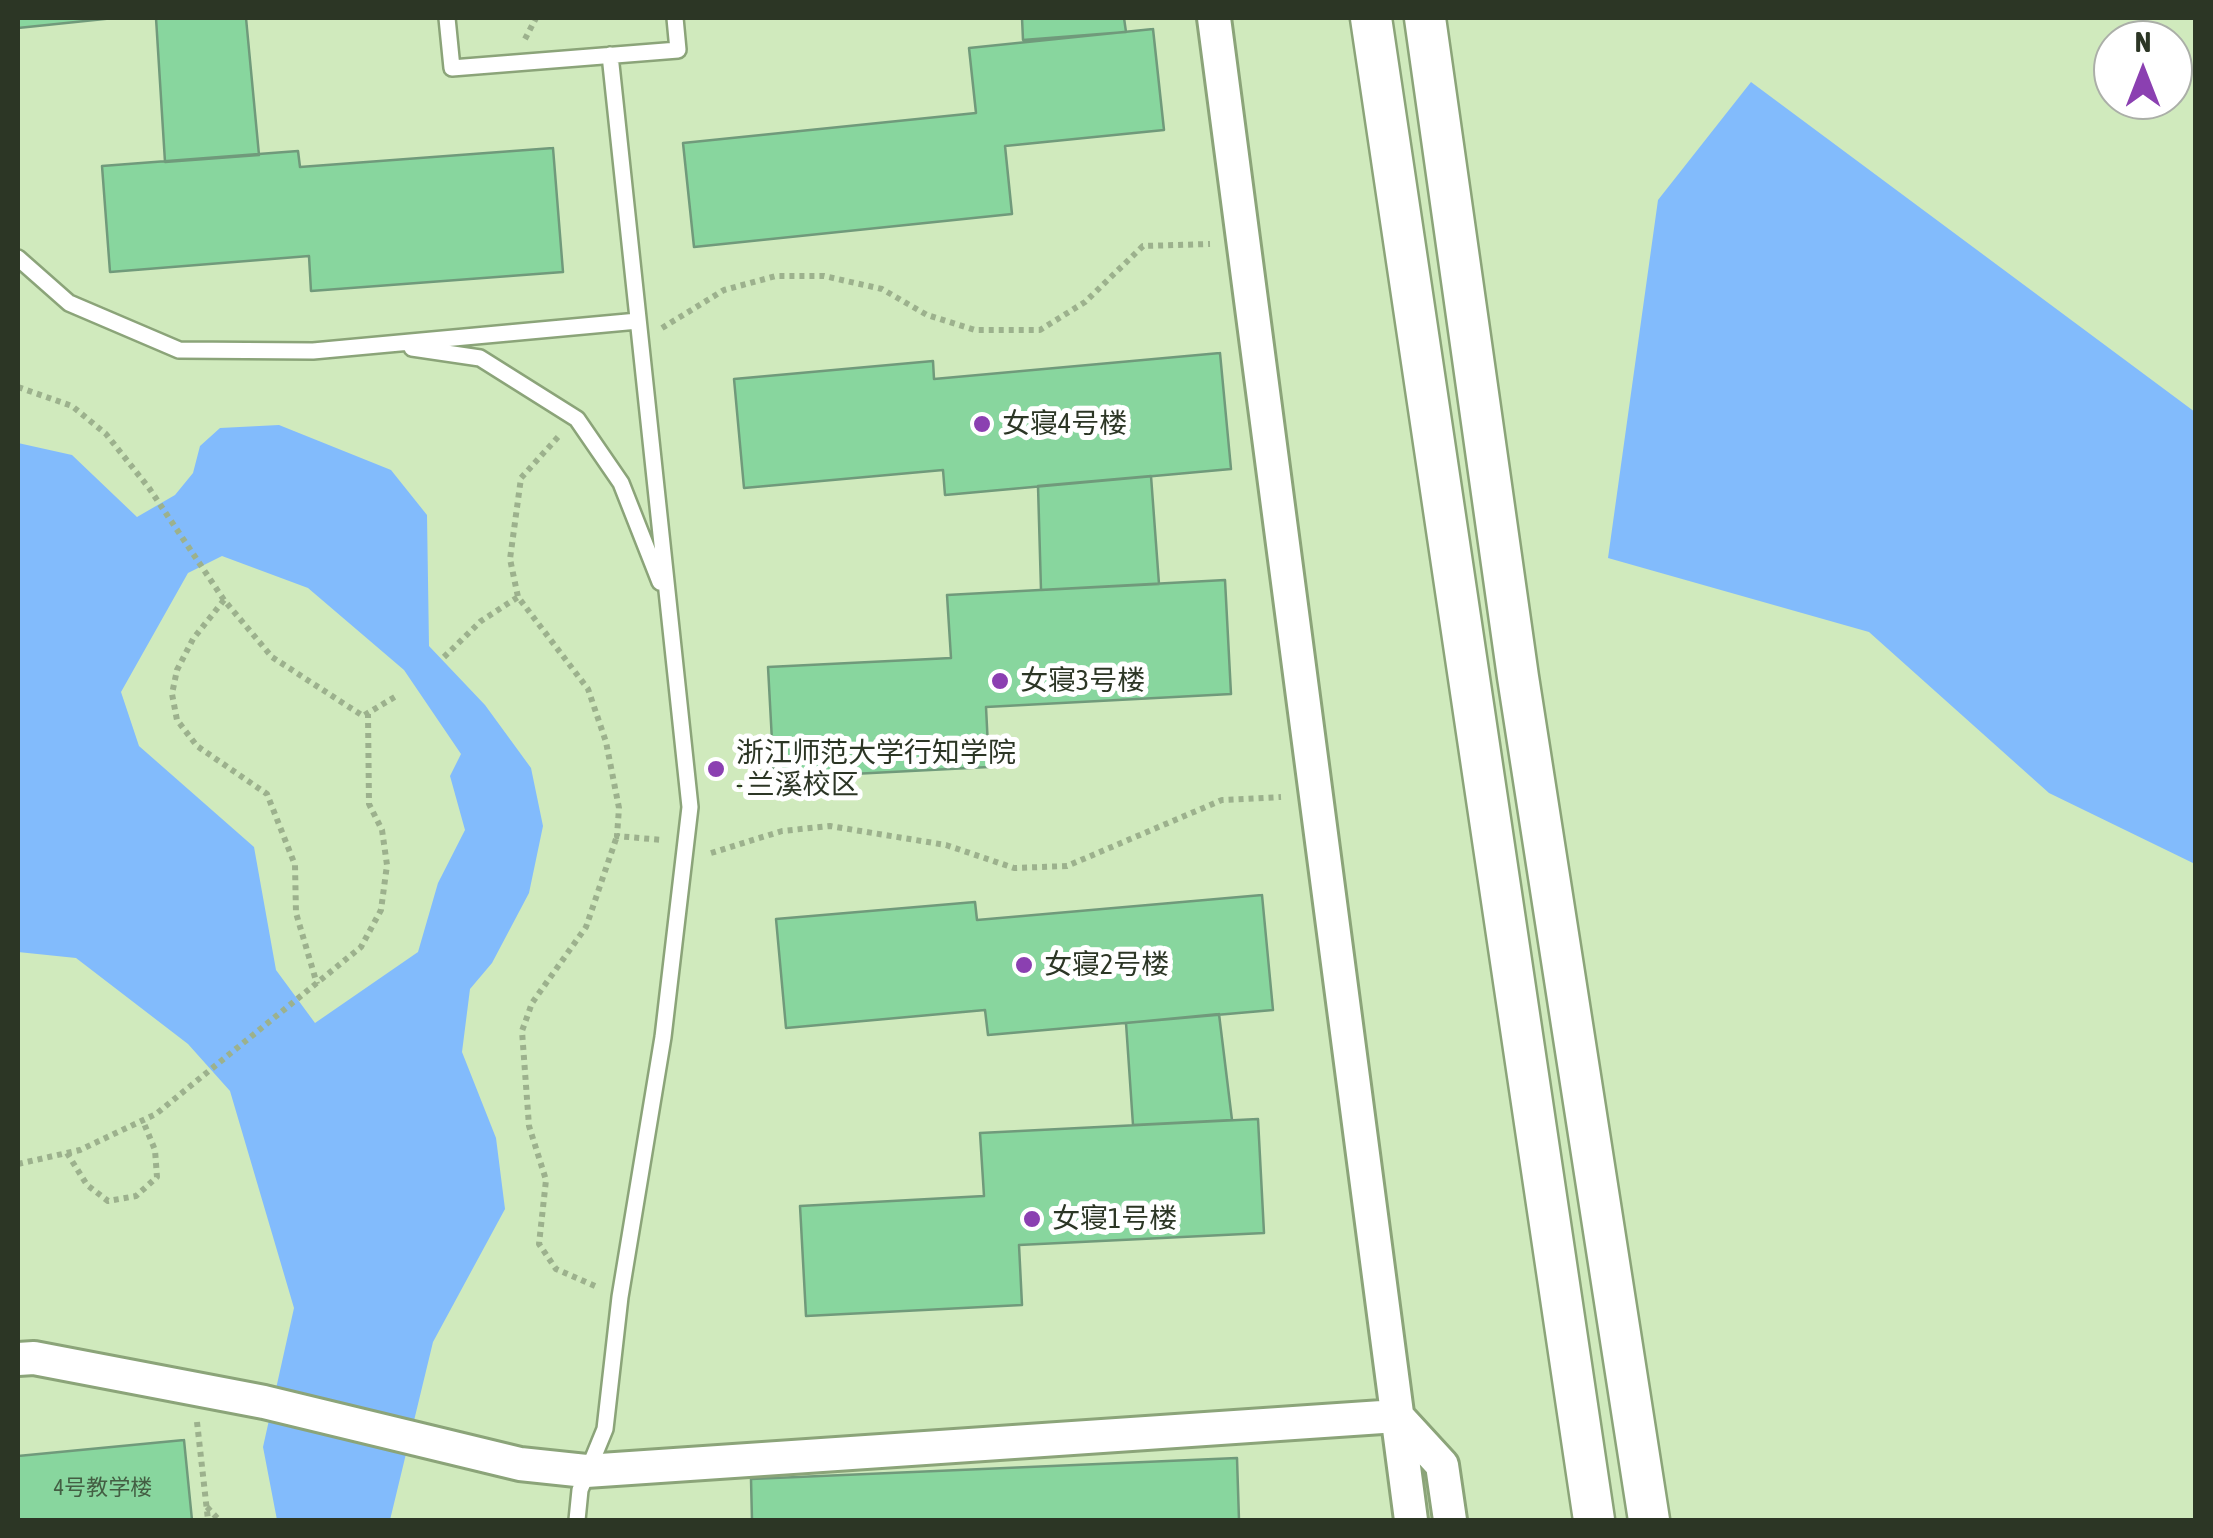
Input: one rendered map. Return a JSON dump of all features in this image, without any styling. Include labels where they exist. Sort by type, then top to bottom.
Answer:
[{"type":"street","points":[[1214,18],[1410,1520]]},
{"type":"street","points":[[1371,18],[1594,1520]]},
{"type":"street","points":[[1425,18],[1518,677],[1649,1520]]},
{"type":"street","points":[[18,1359],[34,1358],[264,1402],[520,1464],[586,1472],[1397,1416]]},
{"type":"street","points":[[1397,1416],[1442,1465],[1450,1520]]},
{"type":"lane","points":[[448,18],[452,68],[678,50],[675,18]]},
{"type":"lane","points":[[578,1520],[586,1472],[605,1429],[620,1297],[663,1037],[690,807],[610,55]]},
{"type":"lane","points":[[18,258],[69,303],[179,350],[313,351],[638,321]]},
{"type":"lane","points":[[388,344],[480,358],[577,419],[621,483],[667,601]]},
{"type":"path","points":[[639,341],[724,290],[776,276],[824,276],[882,289],[927,315],[975,330],[1040,330],[1085,302],[1143,246],[1244,243]]},
{"type":"path","points":[[18,387],[72,406],[106,434],[149,488],[224,600],[272,657],[363,716],[398,695]]},
{"type":"path","points":[[577,419],[521,478],[510,559],[518,596],[588,690],[606,742],[619,808],[617,836],[586,927],[532,1003],[522,1032],[522,1064],[529,1126],[546,1180],[539,1244],[556,1269],[620,1297]]},
{"type":"path","points":[[444,657],[481,621],[518,596]]},
{"type":"path","points":[[224,600],[194,638],[177,670],[172,694],[177,720],[197,746],[267,794],[294,865],[296,913],[318,984]]},
{"type":"path","points":[[18,1164],[67,1153],[143,1120],[360,947],[381,910],[387,865],[382,830],[369,804],[368,714]]},
{"type":"path","points":[[683,866],[728,845],[830,826],[946,845],[1014,868],[1067,866],[1222,800],[1316,796]]},
{"type":"path","points":[[617,836],[686,842]]},
{"type":"path","points":[[67,1153],[87,1185],[108,1201],[136,1196],[156,1176],[155,1150],[143,1120]]},
{"type":"path","points":[[194,1389],[208,1520]]},
{"type":"path","points":[[206,1506],[219,1520]]},
{"type":"water","points":[[1751,82],[2195,412],[2195,864],[2049,793],[1869,632],[1608,558],[1658,200]]},
{"type":"water","points":[[279,425],[391,470],[427,515],[429,646],[485,705],[531,768],[543,826],[529,893],[492,963],[470,989],[462,1052],[496,1138],[505,1209],[433,1342],[390,1520],[277,1520],[263,1447],[294,1308],[230,1091],[188,1044],[76,958],[18,952],[18,443],[72,455],[137,517],[175,495],[193,473],[200,446],[220,428]],"holes":[[[222,556],[308,588],[404,670],[461,754],[450,776],[465,830],[438,883],[418,952],[315,1023],[276,970],[254,847],[139,746],[121,692],[188,573]]]},
{"type":"building","points":[[18,18],[114,18],[18,28]]},
{"type":"building","points":[[156,18],[246,18],[259,155],[165,162]]},
{"type":"building","points":[[1022,18],[1124,18],[1126,32],[1023,40]]},
{"type":"building","points":[[1153,29],[1164,130],[1005,146],[1012,214],[694,247],[683,143],[976,113],[969,48]]},
{"type":"building","points":[[553,148],[563,272],[311,291],[309,256],[110,272],[102,166],[298,151],[300,167]]},
{"type":"building","name":"女寝4号楼","points":[[1220,353],[1231,469],[945,495],[943,470],[744,488],[734,379],[933,361],[934,379]]},
{"type":"building","points":[[1151,476],[1159,584],[1041,590],[1038,486]]},
{"type":"building","name":"女寝3号楼","points":[[1225,580],[1231,694],[986,707],[989,767],[774,778],[768,667],[951,658],[947,595]]},
{"type":"building","name":"女寝2号楼","points":[[1262,895],[1273,1010],[988,1035],[985,1010],[786,1028],[776,919],[975,902],[977,920]]},
{"type":"building","points":[[1219,1014],[1232,1120],[1133,1125],[1126,1023]]},
{"type":"building","name":"女寝1号楼","points":[[1258,1119],[1264,1233],[1019,1245],[1022,1305],[806,1316],[800,1206],[984,1196],[980,1133]]},
{"type":"building","points":[[184,1440],[192,1520],[18,1520],[18,1456]]},
{"type":"building","points":[[1237,1458],[1239,1520],[752,1520],[751,1479]]},
{"type":"place","name":"女寝4号楼","points":[[982,424]]},
{"type":"place","name":"女寝3号楼","points":[[1000,681]]},
{"type":"place","name":"浙江师范大学行知学院 - 兰溪校区","points":[[716,769]]},
{"type":"place","name":"女寝2号楼","points":[[1024,965]]},
{"type":"place","name":"女寝1号楼","points":[[1032,1219]]}]
